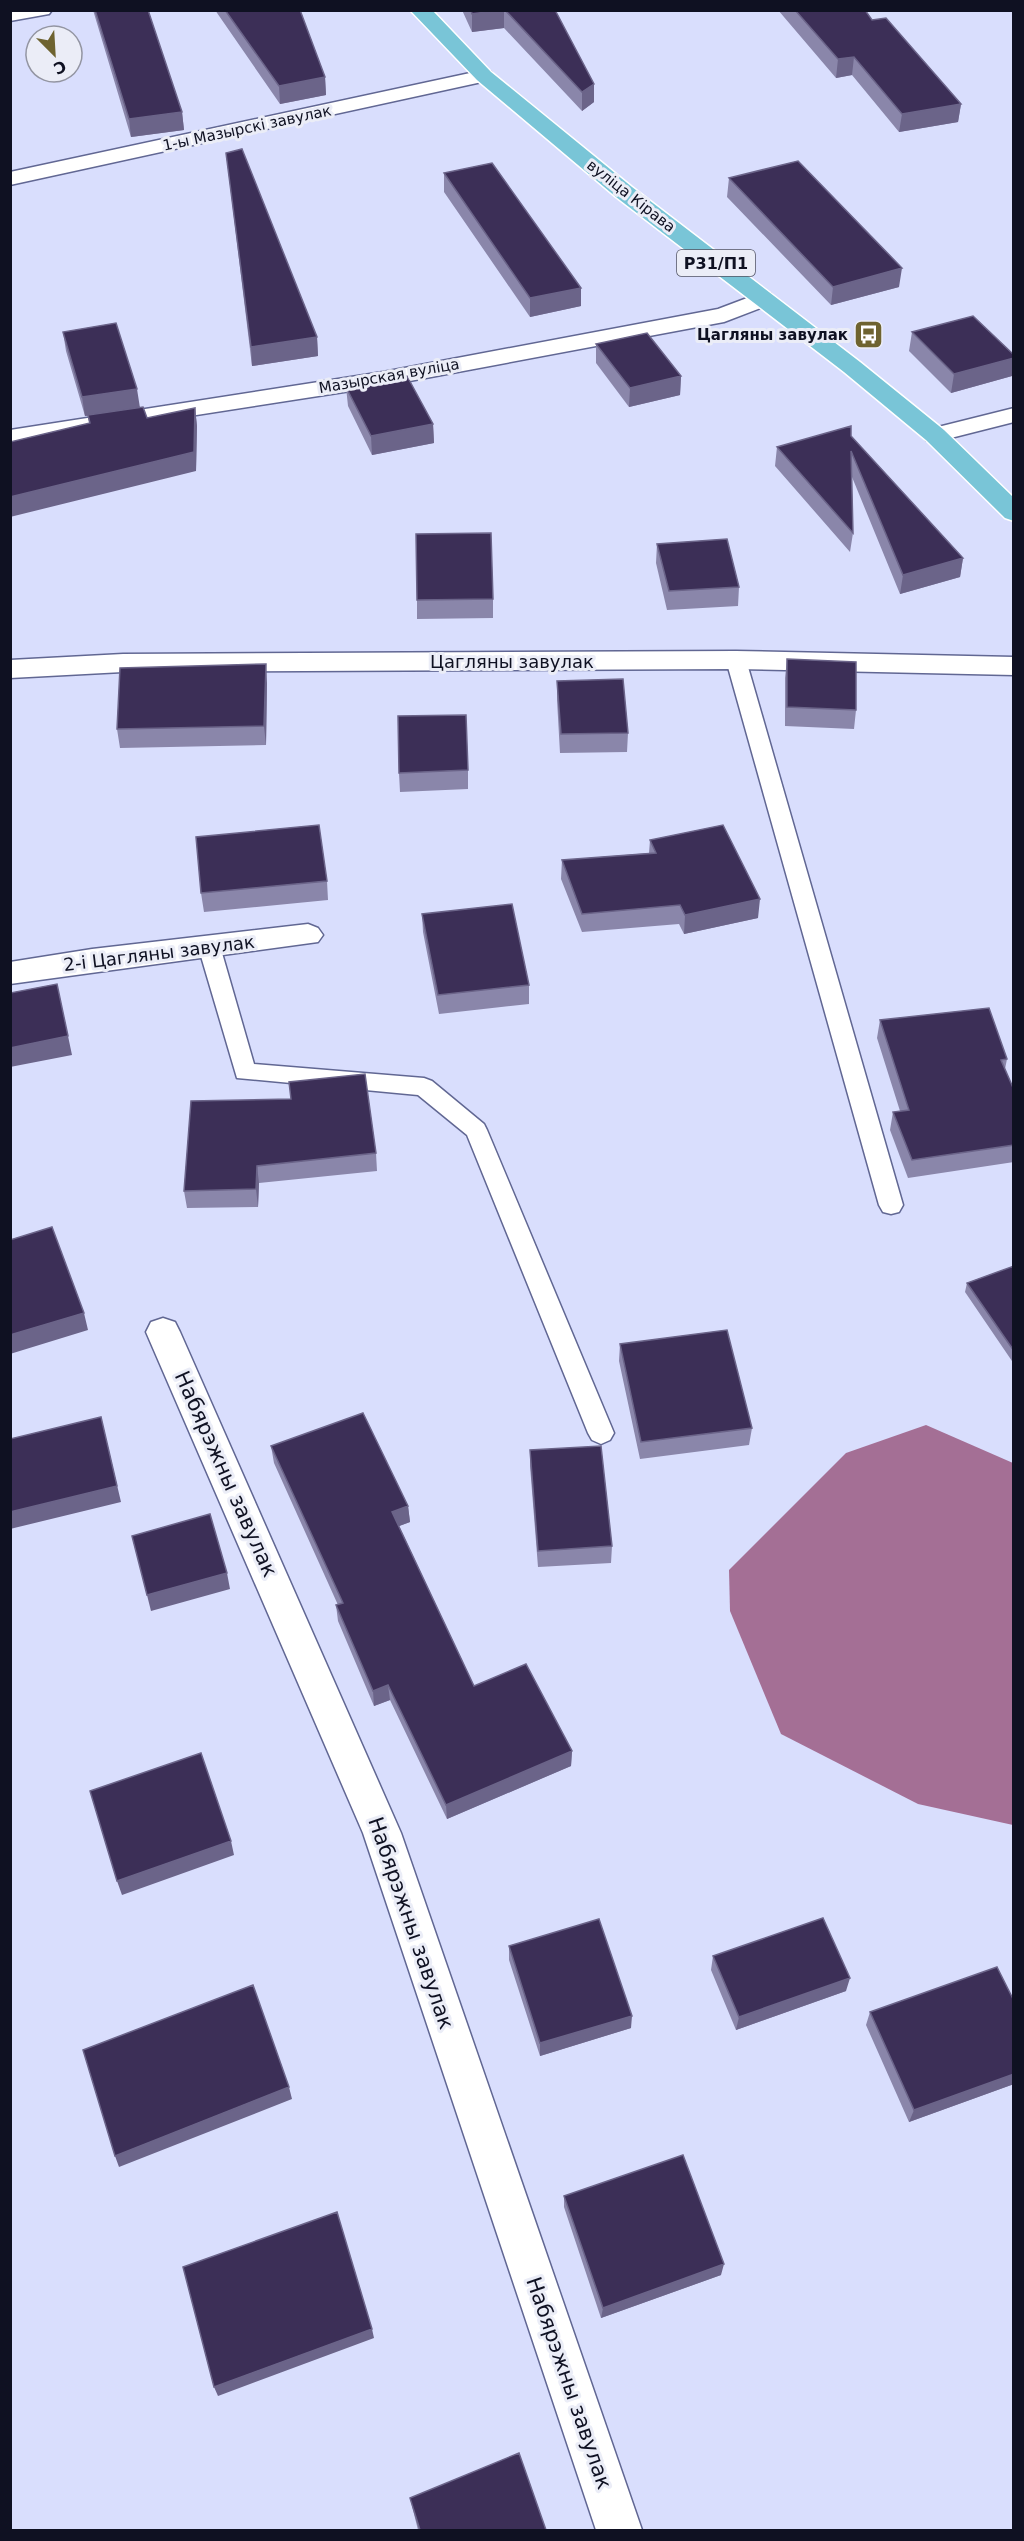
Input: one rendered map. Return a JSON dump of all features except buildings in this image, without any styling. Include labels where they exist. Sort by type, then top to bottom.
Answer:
[{"type":"main road","name":"вуліца Кірава","points":[[420,10],[484,76],[624,192],[852,367],[935,435],[1014,513]]},
{"type":"street","points":[[10,15],[42,10]]},
{"type":"street","name":"1-ы Мазырскі завулак","points":[[10,179],[484,76]]},
{"type":"street","name":"Мазырская вуліца","points":[[10,437],[383,379],[724,315],[763,299]]},
{"type":"street","points":[[935,435],[1014,415]]},
{"type":"street","name":"Цагляны завулак","points":[[10,669],[123,663],[736,660],[1014,666]]},
{"type":"street","name":"2-і Цагляны завулак","points":[[10,973],[308,935]]},
{"type":"street","name":"Набярэжны завулак","points":[[164,1332],[382,1833],[619,2530]]},
{"type":"lane","points":[[736,660],[891,1206]]},
{"type":"lane","points":[[209,946],[245,1072],[424,1087],[476,1130],[601,1433]]},
{"type":"shaded area","points":[[926,1425],[1013,1463],[1013,1825],[918,1804],[781,1734],[730,1611],[729,1570],[846,1453]]},
{"type":"place","name":"Цагляны завулак","points":[[869,335]]}]
